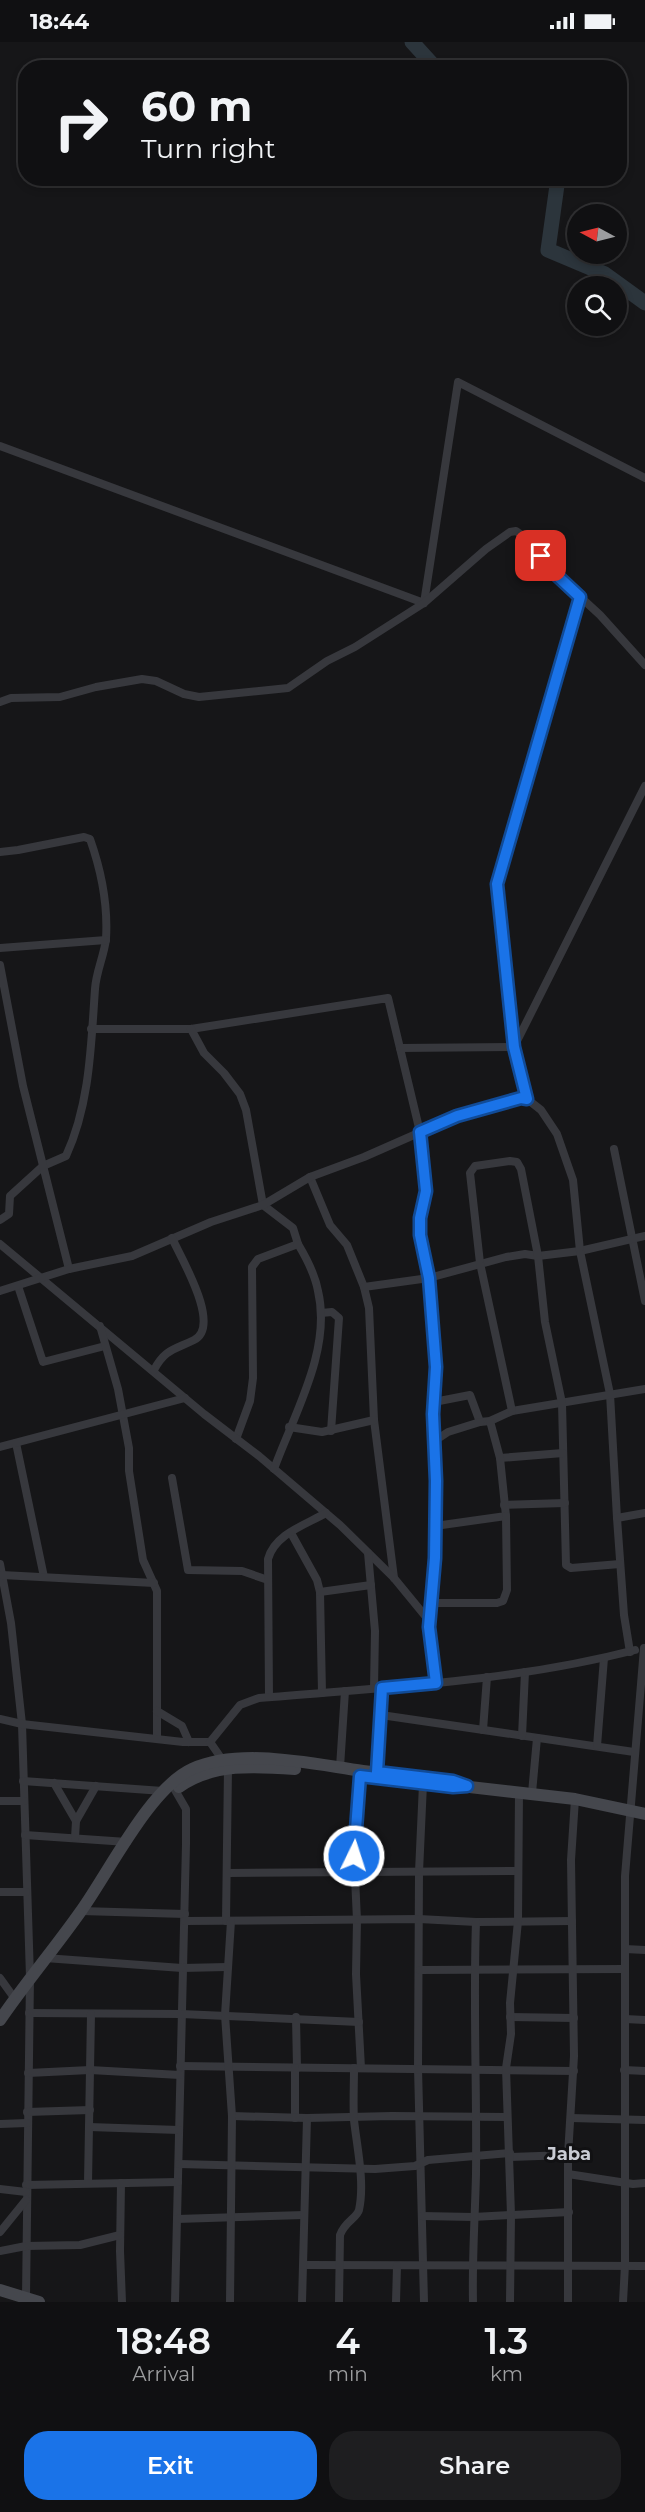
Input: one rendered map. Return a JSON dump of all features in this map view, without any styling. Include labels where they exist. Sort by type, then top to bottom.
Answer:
[{"type":"main road","points":[[2,2014],[81,1911],[135,1830],[147,1820],[169,1791],[206,1772],[225,1765],[279,1760],[453,1781],[467,1786]]},
{"type":"main road","points":[[225,1765],[283,1768],[423,1784],[467,1786],[575,1799],[645,1814]]},
{"type":"main road","points":[[0,2290],[39,2302]]},
{"type":"street","points":[[424,603],[458,382],[645,478]]},
{"type":"street","points":[[0,446],[424,603]]},
{"type":"street","points":[[0,702],[11,698],[60,697],[96,687],[142,679],[156,681],[184,694],[199,697],[288,688],[424,603],[486,549],[510,532],[516,531],[529,540],[551,570],[645,665]]},
{"type":"street","points":[[527,1099],[514,1047],[497,884],[580,597]]},
{"type":"street","points":[[514,1047],[645,786]]},
{"type":"street","points":[[0,852],[84,837],[90,839],[102,885],[106,940],[95,987],[86,1096],[76,1135],[66,1156],[43,1166],[10,1196],[9,1214],[0,1220]]},
{"type":"street","points":[[0,948],[106,940]]},
{"type":"street","points":[[0,965],[23,1086],[69,1269]]},
{"type":"street","points":[[91,1029],[191,1029],[388,998],[420,1132],[426,1191],[420,1218],[420,1235],[429,1278],[436,1367],[433,1603],[429,1627]]},
{"type":"street","points":[[191,1029],[204,1053],[224,1073],[243,1102],[263,1205],[293,1228],[298,1244],[312,1269],[319,1291],[321,1313],[315,1356],[274,1469]]},
{"type":"street","points":[[400,1048],[514,1047]]},
{"type":"street","points":[[0,1291],[69,1269],[132,1256],[172,1238],[263,1205],[310,1177],[364,1157],[457,1116],[521,1098],[527,1099],[541,1110],[560,1143],[573,1180],[580,1251],[610,1394],[616,1518],[630,1652]]},
{"type":"street","points":[[614,1149],[645,1301]]},
{"type":"street","points":[[512,1411],[480,1263],[471,1169],[476,1166],[510,1161],[517,1162],[522,1169],[538,1256],[545,1322],[562,1402],[567,1565],[568,1568],[620,1564]]},
{"type":"street","points":[[310,1177],[330,1225],[347,1245],[364,1287],[369,1308],[374,1420],[394,1578]]},
{"type":"street","points":[[364,1287],[429,1278],[480,1263],[525,1254],[538,1256],[580,1251],[645,1236]]},
{"type":"street","points":[[154,1370],[167,1351],[197,1339],[203,1331],[204,1312],[200,1299],[172,1238]]},
{"type":"street","points":[[0,1244],[326,1513],[394,1578],[417,1603],[426,1617],[436,1683]]},
{"type":"street","points":[[236,1439],[250,1401],[253,1378],[252,1267],[258,1259],[298,1244]]},
{"type":"street","points":[[18,1286],[43,1362],[105,1346]]},
{"type":"street","points":[[321,1313],[332,1312],[339,1318],[331,1431]]},
{"type":"street","points":[[99,1325],[123,1414],[143,1560],[157,1591],[157,1738]]},
{"type":"street","points":[[436,1440],[448,1432],[490,1421],[512,1411],[645,1389]]},
{"type":"street","points":[[434,1402],[470,1395],[480,1422]]},
{"type":"street","points":[[0,1448],[185,1398]]},
{"type":"street","points":[[289,1427],[331,1431],[374,1420]]},
{"type":"street","points":[[433,1603],[497,1603],[503,1601],[507,1590],[506,1516],[500,1458],[490,1421]]},
{"type":"street","points":[[16,1443],[45,1577]]},
{"type":"street","points":[[500,1458],[563,1453]]},
{"type":"street","points":[[172,1479],[188,1570],[242,1571],[268,1580]]},
{"type":"street","points":[[504,1504],[565,1503]]},
{"type":"street","points":[[269,1697],[268,1559],[271,1547],[326,1513]]},
{"type":"street","points":[[616,1518],[645,1513]]},
{"type":"street","points":[[435,1526],[506,1516]]},
{"type":"street","points":[[291,1533],[317,1580],[320,1592],[322,1693]]},
{"type":"street","points":[[368,1552],[381,1715],[377,1772]]},
{"type":"street","points":[[0,1564],[11,1623],[21,1724],[24,1801],[30,1977],[26,2297]]},
{"type":"street","points":[[2,1575],[154,1583]]},
{"type":"street","points":[[320,1592],[371,1585]]},
{"type":"street","points":[[210,1742],[240,1705],[259,1698],[436,1683],[555,1669],[644,1648],[625,1876],[625,2265],[623,2302]]},
{"type":"street","points":[[597,1746],[604,1658]]},
{"type":"street","points":[[522,1736],[525,1672]]},
{"type":"street","points":[[483,1730],[487,1677]]},
{"type":"street","points":[[340,1767],[345,1691]]},
{"type":"street","points":[[157,1711],[182,1726],[189,1742]]},
{"type":"street","points":[[381,1715],[634,1752]]},
{"type":"street","points":[[0,1719],[21,1724],[189,1742],[210,1742]]},
{"type":"street","points":[[510,2302],[512,2214],[506,2068],[511,2034],[510,2017],[518,1921],[518,1871],[525,1793],[537,1738]]},
{"type":"street","points":[[210,1742],[225,1765],[229,1921],[225,2015],[232,2116],[230,2302]]},
{"type":"street","points":[[339,2302],[340,2235],[344,2225],[358,2212],[360,2169],[354,2117],[359,2022],[354,1872],[360,1776]]},
{"type":"street","points":[[23,1781],[169,1791],[184,1802],[186,1809],[185,1918],[175,2302]]},
{"type":"street","points":[[54,1783],[76,1821]]},
{"type":"street","points":[[423,1784],[419,1872],[418,2116],[425,2266],[424,2302]]},
{"type":"street","points":[[75,1838],[76,1821],[96,1786]]},
{"type":"street","points":[[568,2302],[568,2155],[574,2071],[571,1860],[575,1799]]},
{"type":"street","points":[[0,1802],[24,1801]]},
{"type":"street","points":[[25,1835],[127,1842]]},
{"type":"street","points":[[228,1873],[518,1871]]},
{"type":"street","points":[[0,1892],[26,1892]]},
{"type":"street","points":[[81,1911],[229,1921],[419,1919],[476,1922],[572,1921]]},
{"type":"street","points":[[473,2302],[476,2156],[474,1968],[476,1922]]},
{"type":"street","points":[[625,1949],[645,1950]]},
{"type":"street","points":[[45,1958],[182,1968],[227,1968]]},
{"type":"street","points":[[420,1970],[625,1969]]},
{"type":"street","points":[[0,1978],[15,1999]]},
{"type":"street","points":[[29,2013],[225,2015],[359,2022]]},
{"type":"street","points":[[88,2183],[91,2014]]},
{"type":"street","points":[[510,2017],[574,2018]]},
{"type":"street","points":[[295,2118],[296,2018]]},
{"type":"street","points":[[625,2019],[645,2020]]},
{"type":"street","points":[[28,2073],[227,2068],[506,2068],[574,2071]]},
{"type":"street","points":[[624,2070],[645,2071]]},
{"type":"street","points":[[27,2112],[90,2110]]},
{"type":"street","points":[[232,2116],[507,2117]]},
{"type":"street","points":[[302,2302],[307,2118]]},
{"type":"street","points":[[571,2118],[645,2120]]},
{"type":"street","points":[[0,2124],[27,2123]]},
{"type":"street","points":[[89,2127],[179,2130]]},
{"type":"street","points":[[179,2164],[360,2169],[419,2165],[428,2160],[476,2156],[568,2155]]},
{"type":"street","points":[[568,2174],[625,2183],[645,2182]]},
{"type":"street","points":[[0,2189],[26,2192],[88,2183],[178,2182]]},
{"type":"street","points":[[121,2183],[122,2302]]},
{"type":"street","points":[[0,2232],[26,2192]]},
{"type":"street","points":[[422,2216],[473,2217],[568,2212]]},
{"type":"street","points":[[177,2218],[304,2215]]},
{"type":"street","points":[[0,2251],[26,2246],[80,2245],[120,2235]]},
{"type":"street","points":[[304,2265],[645,2266]]},
{"type":"street","points":[[396,2302],[397,2266]]},
{"type":"waterway","points":[[412,42],[428,60]]},
{"type":"waterway","points":[[557,186],[548,250],[605,274],[645,303]]},
{"type":"district","name":"Jaba","points":[[569,2154]]},
{"type":"route","points":[[354,1856],[360,1776],[453,1787],[467,1786],[453,1781],[377,1772],[382,1688],[436,1683],[429,1627],[433,1603],[437,1502],[436,1440],[433,1427],[436,1367],[428,1267],[420,1235],[420,1218],[426,1191],[420,1132],[457,1116],[521,1098],[527,1099],[514,1047],[497,884],[580,597],[551,570],[541,556]]}]
